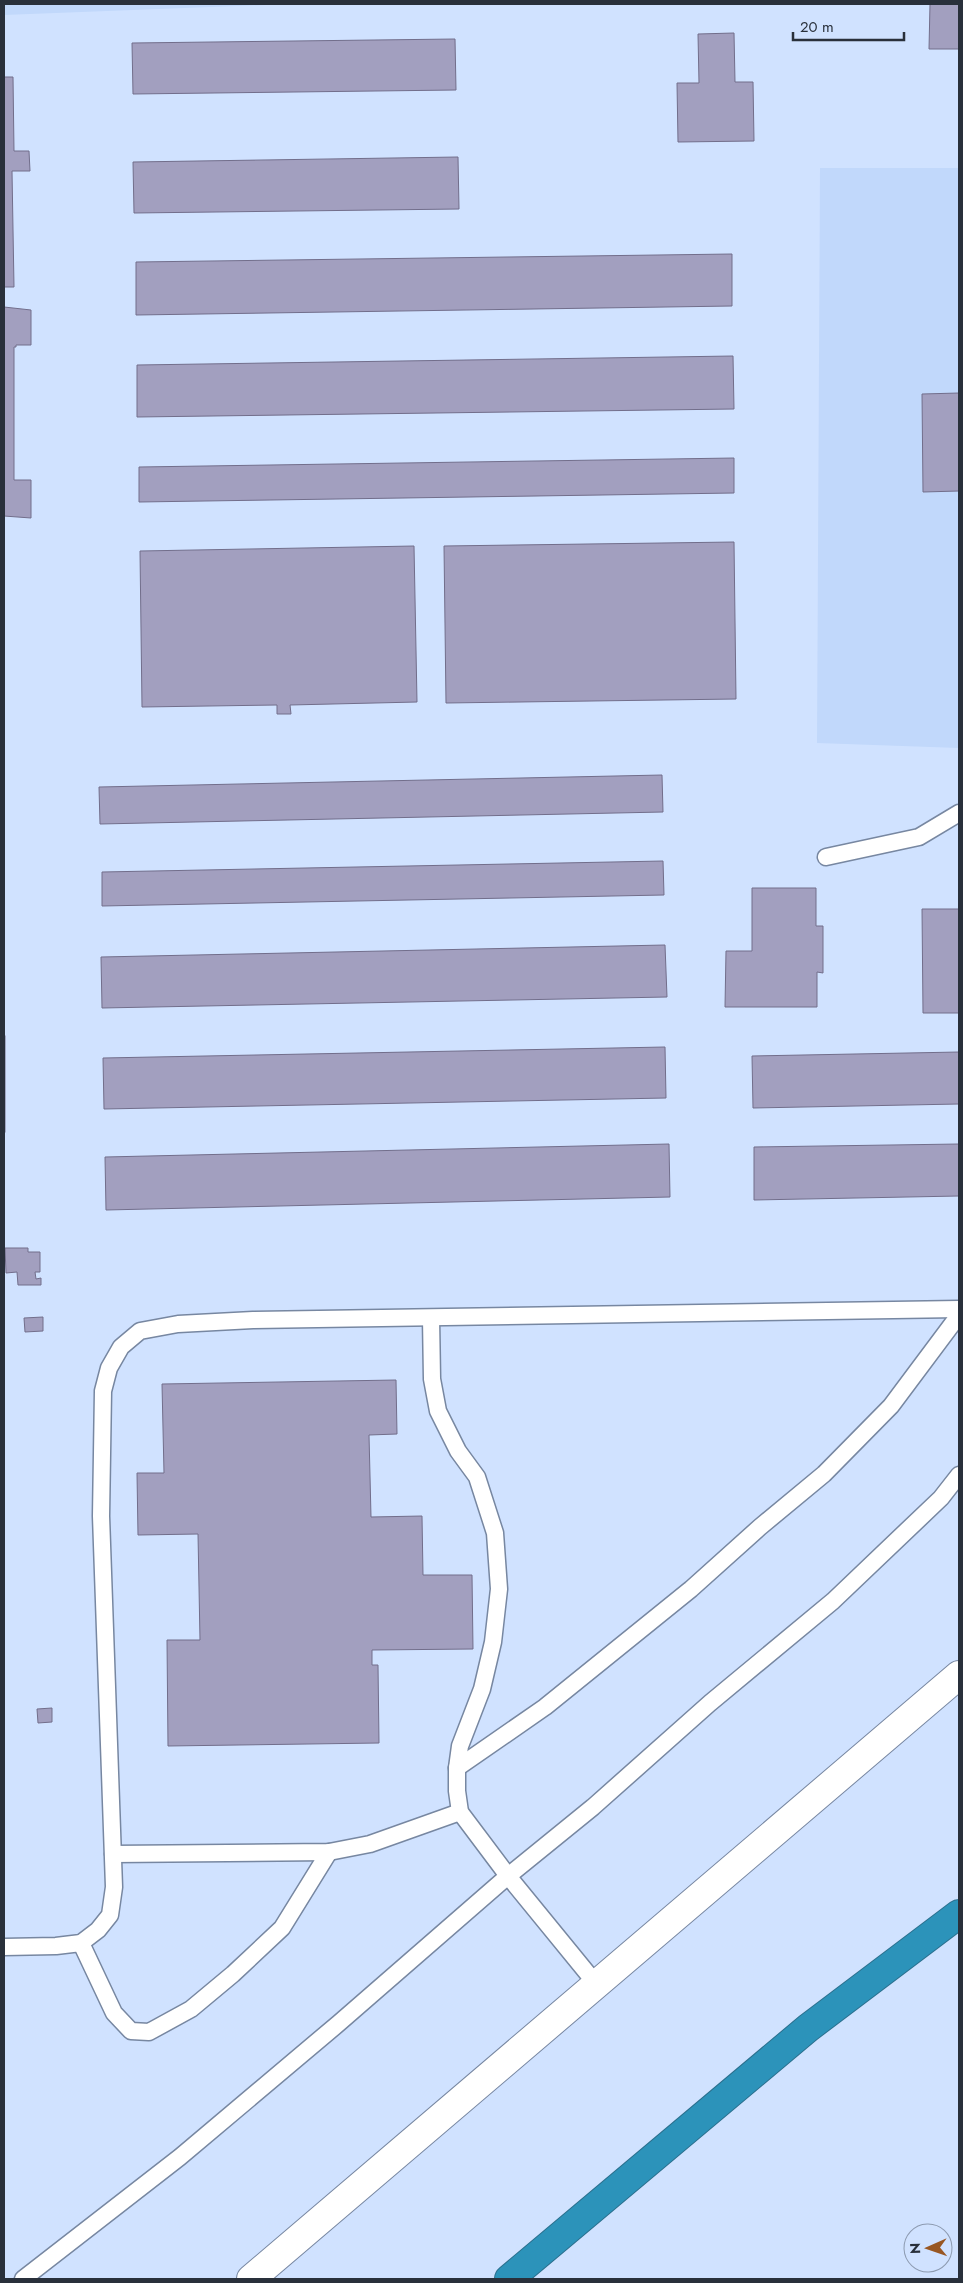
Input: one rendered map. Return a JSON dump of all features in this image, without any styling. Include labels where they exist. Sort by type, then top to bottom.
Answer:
[{"type":"highway","points":[[509,2279],[808,2028],[959,1914]]},
{"type":"street","points":[[251,2279],[959,1675]]},
{"type":"lane","points":[[826,857],[919,837],[959,813]]},
{"type":"lane","points":[[4,1948],[80,1944],[98,1930],[110,1915],[114,1887],[102,1516],[103,1391],[109,1368],[121,1347],[140,1331],[178,1324],[252,1320],[959,1309]]},
{"type":"lane","points":[[457,1768],[545,1707],[691,1590],[760,1527],[824,1474],[891,1406],[959,1315]]},
{"type":"lane","points":[[431,1318],[432,1379],[438,1411],[458,1451],[476,1477],[495,1533],[499,1589],[493,1642],[482,1689],[460,1746],[457,1768],[457,1791],[460,1812],[508,1876],[597,1985]]},
{"type":"lane","points":[[23,2279],[180,2157],[508,1876],[593,1807],[710,1703],[833,1601],[941,1498],[959,1475]]},
{"type":"lane","points":[[113,1854],[329,1852],[370,1844],[460,1812]]},
{"type":"lane","points":[[80,1944],[114,2012],[131,2031],[149,2032],[190,2009],[233,1974],[282,1928],[329,1852]]},
{"type":"shaded area","points":[[4,4],[290,4],[4,15]]},
{"type":"shaded area","points":[[820,168],[959,168],[959,748],[817,743]]},
{"type":"building","points":[[930,4],[959,4],[959,49],[929,49]]},
{"type":"building","points":[[734,33],[735,82],[753,82],[754,141],[678,142],[677,83],[699,83],[698,34]]},
{"type":"building","points":[[455,39],[456,90],[133,94],[132,43]]},
{"type":"building","points":[[4,77],[13,77],[14,151],[29,151],[30,171],[12,171],[14,287],[4,287]]},
{"type":"building","points":[[458,157],[459,209],[134,213],[133,162]]},
{"type":"building","points":[[732,254],[732,306],[136,315],[136,262]]},
{"type":"building","points":[[4,307],[31,310],[31,345],[16,345],[14,347],[14,480],[31,480],[31,518],[4,516]]},
{"type":"building","points":[[733,356],[734,409],[137,417],[137,365]]},
{"type":"building","points":[[959,393],[959,491],[923,492],[922,394]]},
{"type":"building","points":[[734,458],[734,493],[139,502],[139,467]]},
{"type":"building","points":[[734,542],[736,699],[446,703],[444,546]]},
{"type":"building","points":[[414,546],[417,702],[290,705],[291,714],[277,714],[277,705],[142,707],[140,551]]},
{"type":"building","points":[[662,775],[663,812],[100,824],[99,787]]},
{"type":"building","points":[[663,861],[664,895],[102,906],[102,872]]},
{"type":"building","points":[[752,888],[816,888],[816,926],[823,926],[823,973],[817,972],[817,1007],[725,1007],[726,951],[752,951]]},
{"type":"building","points":[[922,909],[959,909],[959,1013],[923,1013]]},
{"type":"building","points":[[665,945],[667,997],[102,1008],[101,957]]},
{"type":"building","points":[[5,1036],[5,1132],[4,1132]]},
{"type":"building","points":[[665,1047],[666,1098],[104,1109],[103,1058]]},
{"type":"building","points":[[959,1052],[959,1104],[753,1108],[752,1056]]},
{"type":"building","points":[[669,1144],[670,1197],[106,1210],[105,1157]]},
{"type":"building","points":[[959,1144],[959,1196],[754,1200],[754,1147]]},
{"type":"building","points":[[5,1248],[28,1248],[28,1252],[40,1252],[40,1272],[35,1272],[36,1279],[41,1278],[41,1285],[18,1285],[17,1272],[6,1273]]},
{"type":"building","points":[[43,1317],[43,1331],[25,1332],[24,1318]]},
{"type":"building","points":[[396,1380],[397,1434],[369,1435],[371,1517],[422,1516],[423,1575],[472,1575],[473,1649],[372,1650],[372,1665],[378,1665],[379,1743],[168,1746],[167,1640],[200,1640],[198,1534],[138,1535],[137,1473],[164,1473],[162,1384]]},
{"type":"building","points":[[52,1708],[52,1722],[38,1723],[37,1709]]}]
